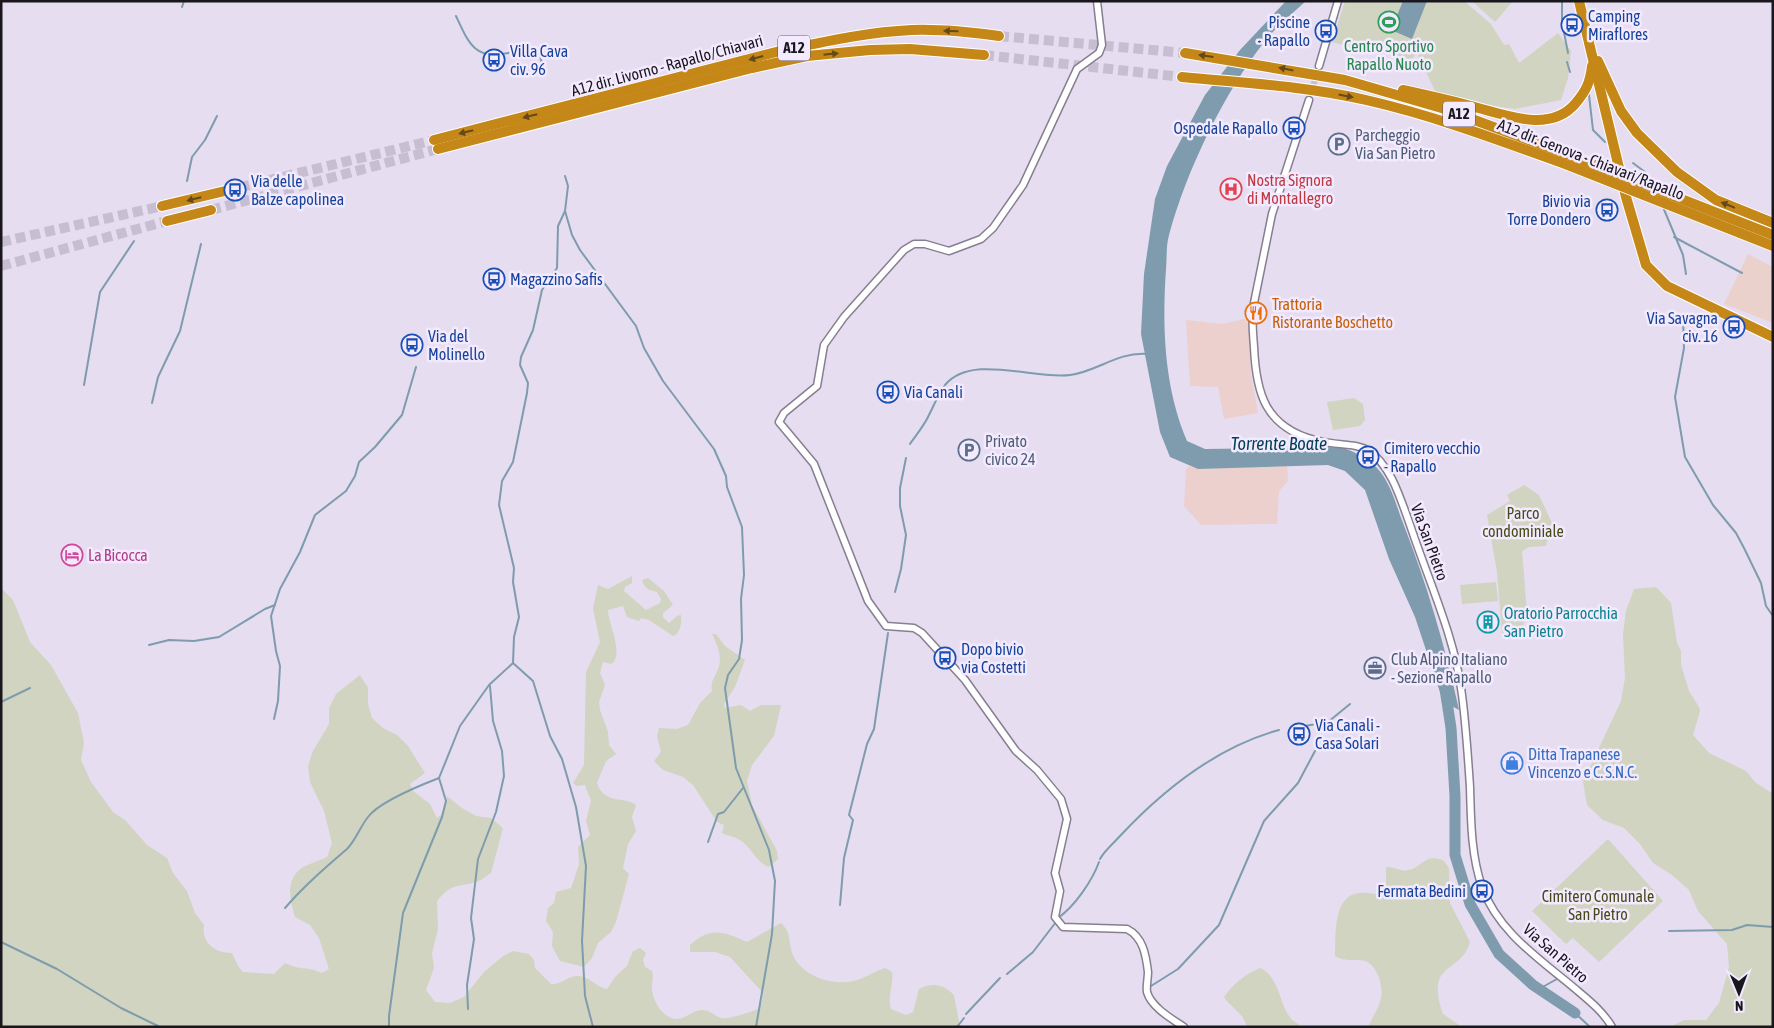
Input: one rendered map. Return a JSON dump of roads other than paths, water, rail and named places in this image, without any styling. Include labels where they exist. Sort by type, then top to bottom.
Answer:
[{"type":"highway","points":[[1579,1],[1636,218],[1650,264],[1668,283],[1773,333]]},
{"type":"highway","points":[[1582,1],[1626,197],[1646,264],[1667,286],[1773,337]]},
{"type":"highway","name":"A12 dir. Livorno - Rapallo/Chiavari","points":[[595,104],[780,51],[868,34],[912,30],[954,31],[999,36]]},
{"type":"highway","name":"A12","points":[[436,145],[595,104],[807,56],[870,50],[910,49],[984,55]]},
{"type":"highway","name":"A12","points":[[1185,53],[1261,64],[1345,80],[1445,109],[1569,160],[1773,234]]},
{"type":"highway","points":[[1345,80],[1362,81],[1526,120],[1552,119],[1567,112],[1586,92],[1596,61]]},
{"type":"highway","points":[[1596,61],[1621,111],[1632,126],[1677,172],[1716,200],[1773,223]]},
{"type":"highway","name":"A12 dir. Genova - Chiavari/Rapallo","points":[[1182,78],[1317,91],[1366,100],[1449,121],[1569,160],[1773,246]]},
{"type":"highway","points":[[162,206],[225,191]]},
{"type":"highway","points":[[167,221],[211,210]]},
{"type":"street","points":[[1097,1],[1102,45],[1099,53],[1077,69],[1023,185],[993,228],[974,243],[949,251],[925,244],[914,244],[904,250],[873,283],[829,338],[821,354],[817,386],[784,413],[779,422],[814,464],[860,583],[878,617],[886,626],[914,628],[922,633],[965,680],[1016,751],[1037,770],[1061,799],[1067,819],[1055,873],[1060,891],[1055,917],[1063,928],[1127,930],[1136,934],[1142,945],[1146,963],[1147,993],[1156,1006],[1184,1027]]},
{"type":"street","points":[[1318,66],[1338,1]]},
{"type":"street","name":"Via San Pietro","points":[[1309,100],[1272,214],[1252,315],[1255,374],[1261,397],[1273,417],[1290,430],[1316,440],[1353,444],[1375,455],[1393,482],[1454,653],[1462,692],[1468,759],[1472,842],[1482,887],[1493,907],[1518,942],[1595,1006],[1612,1027]]},
{"type":"water","points":[[1286,1],[1306,1],[1269,36],[1235,84],[1196,159],[1185,185],[1169,235],[1164,313],[1166,357],[1173,400],[1187,441],[1205,449],[1341,447],[1365,458],[1377,468],[1393,494],[1428,592],[1448,662],[1459,710],[1443,701],[1415,617],[1389,559],[1365,490],[1345,471],[1328,465],[1198,469],[1170,457],[1160,432],[1141,334],[1144,274],[1155,199],[1167,166],[1205,95],[1240,50]]},
{"type":"water","points":[[1403,1],[1427,1],[1412,39],[1391,30]]},
{"type":"waterway","points":[[182,7],[184,1]]},
{"type":"waterway","points":[[1562,1],[1562,22],[1568,53]]},
{"type":"waterway","points":[[456,16],[469,41],[480,52],[497,55],[531,48],[540,55],[544,74]]},
{"type":"waterway","points":[[1567,62],[1570,72]]},
{"type":"waterway","points":[[1589,95],[1593,130],[1605,142]]},
{"type":"waterway","points":[[187,181],[192,157],[205,140],[217,116]]},
{"type":"waterway","points":[[1633,163],[1645,172],[1652,183]]},
{"type":"waterway","points":[[285,908],[347,849],[373,811],[401,794],[439,778],[460,726],[489,685],[513,663],[514,637],[519,617],[513,582],[514,568],[499,505],[502,481],[513,462],[527,393],[528,383],[520,365],[521,357],[533,330],[542,290],[557,268],[558,226],[565,211],[568,186],[565,176]]},
{"type":"waterway","points":[[1663,207],[1683,255],[1686,274]]},
{"type":"waterway","points":[[565,211],[572,235],[580,250],[636,326],[644,348],[663,381],[714,449],[726,476],[727,487],[742,527],[744,575],[741,599],[742,640],[739,659],[728,675],[725,688],[736,768],[769,850],[775,881],[772,934],[756,1027]]},
{"type":"waterway","points":[[1674,237],[1742,273]]},
{"type":"waterway","points":[[84,385],[100,292],[134,241]]},
{"type":"waterway","points":[[152,403],[158,377],[180,331],[201,244]]},
{"type":"waterway","points":[[1683,318],[1684,348],[1675,397],[1685,457],[1713,505],[1736,533],[1761,583],[1766,606],[1773,616]]},
{"type":"waterway","points":[[910,444],[925,423],[945,385],[957,376],[971,371],[987,369],[1055,376],[1070,375],[1090,370],[1126,356],[1147,354]]},
{"type":"waterway","points":[[274,719],[278,701],[280,666],[271,616],[280,589],[300,552],[315,515],[346,491],[355,476],[359,462],[375,447],[402,415],[416,367]]},
{"type":"waterway","points":[[895,592],[901,569],[906,535],[900,506],[900,488],[906,458]]},
{"type":"waterway","points":[[149,645],[169,640],[194,641],[219,637],[275,605]]},
{"type":"waterway","points":[[840,905],[844,858],[853,820],[849,815],[867,744],[874,729],[888,633]]},
{"type":"waterway","points":[[513,663],[533,681],[550,736],[562,759],[576,807],[586,866],[582,941],[585,996],[593,1027]]},
{"type":"waterway","points":[[468,1009],[467,985],[474,939],[471,918],[478,859],[496,812],[504,776],[502,751],[493,721],[490,686]]},
{"type":"waterway","points":[[1,702],[30,688]]},
{"type":"waterway","name":"Torrente Boate","points":[[1445,689],[1451,728],[1455,796],[1455,855],[1470,904],[1499,954],[1533,985],[1575,1013]]},
{"type":"waterway","points":[[1293,728],[1328,722],[1350,704]]},
{"type":"waterway","points":[[1100,859],[1137,819],[1173,786],[1234,747],[1279,730]]},
{"type":"waterway","points":[[1151,986],[1178,969],[1219,925],[1264,821],[1298,783],[1315,751]]},
{"type":"waterway","points":[[389,1027],[403,913],[442,817],[446,801],[439,778]]},
{"type":"waterway","points":[[708,842],[718,814],[724,812],[743,788]]},
{"type":"waterway","points":[[1058,918],[1071,907],[1082,893],[1099,862]]},
{"type":"waterway","points":[[1007,974],[1033,952],[1056,922]]},
{"type":"waterway","points":[[1669,931],[1732,930],[1747,925],[1773,927]]},
{"type":"waterway","points":[[1,942],[57,969],[121,1008],[158,1026]]},
{"type":"waterway","points":[[966,1014],[1000,978]]},
{"type":"waterway","points":[[1539,989],[1557,979]]},
{"type":"waterway","points":[[1575,1013],[1590,1027]]},
{"type":"waterway","points":[[957,1027],[964,1018]]},
{"type":"tunnel","points":[[999,36],[1185,53]]},
{"type":"tunnel","points":[[984,55],[1182,77]]},
{"type":"tunnel","points":[[1311,94],[1317,72]]},
{"type":"tunnel","points":[[225,191],[434,140]]},
{"type":"tunnel","points":[[211,210],[438,149]]},
{"type":"tunnel","points":[[1,242],[162,206]]},
{"type":"tunnel","points":[[1,266],[167,221]]},
{"type":"place","name":"Centro Sportivo Rapallo Nuoto","points":[[1389,22]]},
{"type":"place","name":"Camping Miraflores","points":[[1572,25]]},
{"type":"place","name":"Piscine - Rapallo","points":[[1326,31]]},
{"type":"place","name":"Villa Cava civ. 96","points":[[494,60]]},
{"type":"place","name":"Ospedale Rapallo","points":[[1294,128]]},
{"type":"place","name":"Parcheggio Via San Pietro","points":[[1339,144]]},
{"type":"place","name":"Nostra Signora di Montallegro","points":[[1231,189]]},
{"type":"place","name":"Via delle Balze capolinea","points":[[235,190]]},
{"type":"place","name":"Bivio via Torre Dondero","points":[[1607,210]]},
{"type":"place","name":"Magazzino Safis","points":[[494,279]]},
{"type":"place","name":"Trattoria Ristorante Boschetto","points":[[1256,313]]},
{"type":"place","name":"Via Savagna civ. 16","points":[[1734,327]]},
{"type":"place","name":"Via del Molinello","points":[[412,345]]},
{"type":"place","name":"Via Canali","points":[[888,392]]},
{"type":"place","name":"Privato civico 24","points":[[969,450]]},
{"type":"place","name":"Cimitero vecchio - Rapallo","points":[[1368,457]]},
{"type":"place","name":"La Bicocca","points":[[72,555]]},
{"type":"place","name":"Oratorio Parrocchia San Pietro","points":[[1488,622]]},
{"type":"place","name":"Dopo bivio via Costetti","points":[[945,658]]},
{"type":"place","name":"Club Alpino Italiano - Sezione Rapallo","points":[[1375,668]]},
{"type":"place","name":"Via Canali - Casa Solari","points":[[1299,734]]},
{"type":"place","name":"Ditta Trapanese Vincenzo e C. S.N.C.","points":[[1512,763]]},
{"type":"place","name":"Fermata Bedini","points":[[1482,891]]},
{"type":"park label","name":"Parco condominiale","points":[[1523,522]]},
{"type":"park label","name":"Cimitero Comunale San Pietro","points":[[1598,905]]}]
